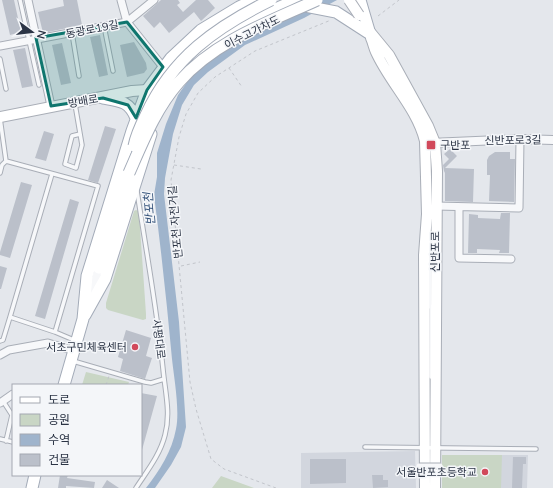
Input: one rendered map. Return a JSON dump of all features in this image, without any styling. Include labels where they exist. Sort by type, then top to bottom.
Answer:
[{"type":"main road","name":"사평대로","points":[[64,384],[83,319],[87,276],[136,118],[148,91],[163,67],[201,30],[239,4],[254,0]]},
{"type":"main road","name":"이수고가차도","points":[[98,268],[118,212],[129,172],[134,143],[150,107],[162,86],[174,70],[201,42],[243,14],[270,0]]},
{"type":"main road","name":"신반포로","points":[[349,0],[370,34],[376,52],[430,143],[433,210],[435,354],[430,448],[425,488]]},
{"type":"main road","points":[[360,0],[370,34]]},
{"type":"main road","points":[[368,0],[370,34]]},
{"type":"main road","name":"사평대로","points":[[83,319],[105,279],[147,146],[176,76],[198,53],[241,24],[292,2]]},
{"type":"main road","points":[[292,2],[313,3],[370,34]]},
{"type":"main road","name":"이수고가차도","points":[[129,172],[157,113],[179,82],[203,59],[239,36],[313,3]]},
{"type":"main road","name":"방배로","points":[[0,117],[51,106],[103,98],[132,91],[148,91],[167,95]]},
{"type":"main road","points":[[147,146],[152,105],[148,91]]},
{"type":"main road","points":[[103,98],[128,105],[131,107],[136,118]]},
{"type":"main road","points":[[132,131],[139,123],[143,123],[146,124],[148,134]]},
{"type":"main road","name":"신반포로","points":[[433,210],[424,255],[425,361],[430,448],[435,488]]},
{"type":"main road","points":[[32,488],[35,476]]},
{"type":"street","points":[[28,0],[33,39],[51,106]]},
{"type":"street","points":[[121,0],[127,22],[163,67]]},
{"type":"street","name":"동광로19길","points":[[0,46],[127,22],[154,0]]},
{"type":"street","points":[[433,210],[459,207],[519,208],[520,139]]},
{"type":"street","name":"신반포로3길","points":[[430,143],[520,139],[553,140]]},
{"type":"street","points":[[459,207],[459,258],[511,258]]},
{"type":"street","name":"사평대로","points":[[83,319],[98,268]]},
{"type":"street","points":[[0,355],[9,350],[48,343],[74,351]]},
{"type":"street","points":[[1,402],[12,395]]},
{"type":"street","points":[[419,466],[440,466]]},
{"type":"lane","points":[[20,0],[33,39],[39,85]]},
{"type":"lane","points":[[104,26],[113,71]]},
{"type":"lane","points":[[72,33],[79,76]]},
{"type":"lane","points":[[0,59],[6,89]]},
{"type":"lane","points":[[75,103],[82,145],[76,168],[65,164],[72,136],[80,134]]},
{"type":"lane","points":[[0,117],[6,161]]},
{"type":"lane","points":[[0,173],[2,165],[6,161]]},
{"type":"lane","points":[[6,161],[98,186],[55,332]]},
{"type":"lane","points":[[0,341],[4,340],[52,174]]},
{"type":"lane","name":"사평대로","points":[[136,182],[159,332],[168,419],[159,453],[136,488]]},
{"type":"lane","points":[[430,488],[430,236],[433,210]]},
{"type":"lane","points":[[431,384],[433,210]]},
{"type":"lane","points":[[10,317],[55,332],[74,351],[110,372],[151,383],[164,379]]},
{"type":"lane","points":[[425,361],[429,345]]},
{"type":"lane","points":[[431,376],[435,354]]},
{"type":"lane","points":[[430,448],[431,400]]},
{"type":"lane","points":[[1,402],[12,415],[6,441]]},
{"type":"lane","points":[[0,439],[12,442]]},
{"type":"lane","points":[[365,447],[536,449]]},
{"type":"path","points":[[378,16],[399,0]]},
{"type":"path","name":"반포천 자전거길","points":[[276,488],[224,469],[211,459],[196,409],[190,382],[171,180],[179,138],[186,114],[198,93],[215,76],[255,51],[335,16]]},
{"type":"path","points":[[229,68],[242,87]]},
{"type":"path","points":[[174,164],[201,169]]},
{"type":"path","points":[[180,266],[200,262]]},
{"type":"path","points":[[106,384],[110,372]]},
{"type":"highlighted area","points":[[127,22],[163,67],[147,90],[136,118],[128,105],[103,98],[51,106],[36,38]]},
{"type":"shaded area","points":[[415,451],[416,488],[301,488],[301,453]]},
{"type":"shaded area","name":"서울반포초등학교","points":[[442,455],[528,455],[527,488],[442,488]]},
{"type":"green space","points":[[136,210],[139,213],[146,314],[146,319],[143,320],[108,310],[106,308],[106,303],[134,211]]},
{"type":"green space","points":[[86,372],[129,382],[128,384],[82,384]]},
{"type":"green space","name":"서울반포초등학교","points":[[442,455],[502,455],[501,488],[442,488]]},
{"type":"green space","points":[[221,476],[254,488],[212,488]]},
{"type":"water","name":"반포천","points":[[317,0],[337,0],[304,18],[245,45],[208,72],[194,85],[182,105],[173,134],[165,178],[164,194],[179,322],[186,427],[181,447],[171,465],[155,488],[146,488],[161,467],[172,445],[177,421],[176,394],[154,195],[157,177],[157,153],[166,124],[178,95],[190,78],[216,56]]},
{"type":"building","points":[[2,0],[14,0],[21,32],[10,35]]},
{"type":"building","points":[[63,0],[77,0],[82,25],[43,33],[38,12],[64,6]]},
{"type":"building","points":[[161,0],[178,0],[180,3],[177,5],[183,12],[196,0],[208,0],[215,8],[201,21],[194,12],[169,33],[160,22],[154,28],[143,16]]},
{"type":"building","points":[[100,35],[108,75],[99,77],[90,37]]},
{"type":"building","points":[[134,42],[146,63],[147,69],[144,73],[127,77],[120,45]]},
{"type":"building","points":[[62,43],[71,83],[61,85],[52,45]]},
{"type":"building","points":[[25,48],[33,86],[22,88],[13,50]]},
{"type":"building","points":[[105,126],[116,129],[98,183],[88,180]]},
{"type":"building","points":[[44,131],[54,134],[46,161],[35,158]]},
{"type":"building","points":[[450,149],[457,156],[445,168],[474,169],[473,202],[445,201],[445,173],[443,165],[449,159],[444,154]]},
{"type":"building","points":[[495,152],[510,152],[510,159],[515,159],[514,202],[489,201],[490,175],[487,175],[487,160],[489,156]]},
{"type":"building","points":[[21,182],[32,185],[10,258],[0,255],[0,252]]},
{"type":"building","points":[[70,199],[79,202],[45,319],[35,316]]},
{"type":"building","points":[[501,213],[510,213],[509,253],[499,253],[500,250],[477,249],[477,253],[468,253],[469,214],[478,215],[478,218],[500,219]]},
{"type":"building","points":[[0,266],[7,268],[1,289],[0,289]]},
{"type":"building","name":"서초구민체육센터","points":[[126,330],[151,338],[146,356],[152,358],[145,379],[120,371],[123,359],[118,357]]},
{"type":"building","points":[[142,393],[157,396],[142,450]]},
{"type":"building","points":[[513,457],[526,457],[526,464],[523,464],[522,488],[512,488]]},
{"type":"building","points":[[310,459],[346,459],[346,483],[310,484]]},
{"type":"building","points":[[372,475],[383,475],[383,480],[388,480],[388,487],[373,488]]},
{"type":"building","points":[[60,476],[68,476],[67,478],[95,482],[94,488],[66,486],[66,488],[58,488]]},
{"type":"building","points":[[107,480],[119,488],[102,488]]},
{"type":"place","name":"구반포","points":[[431,145]]},
{"type":"place","name":"서초구민체육센터","points":[[135,347]]},
{"type":"place","name":"서울반포초등학교","points":[[485,472]]}]
